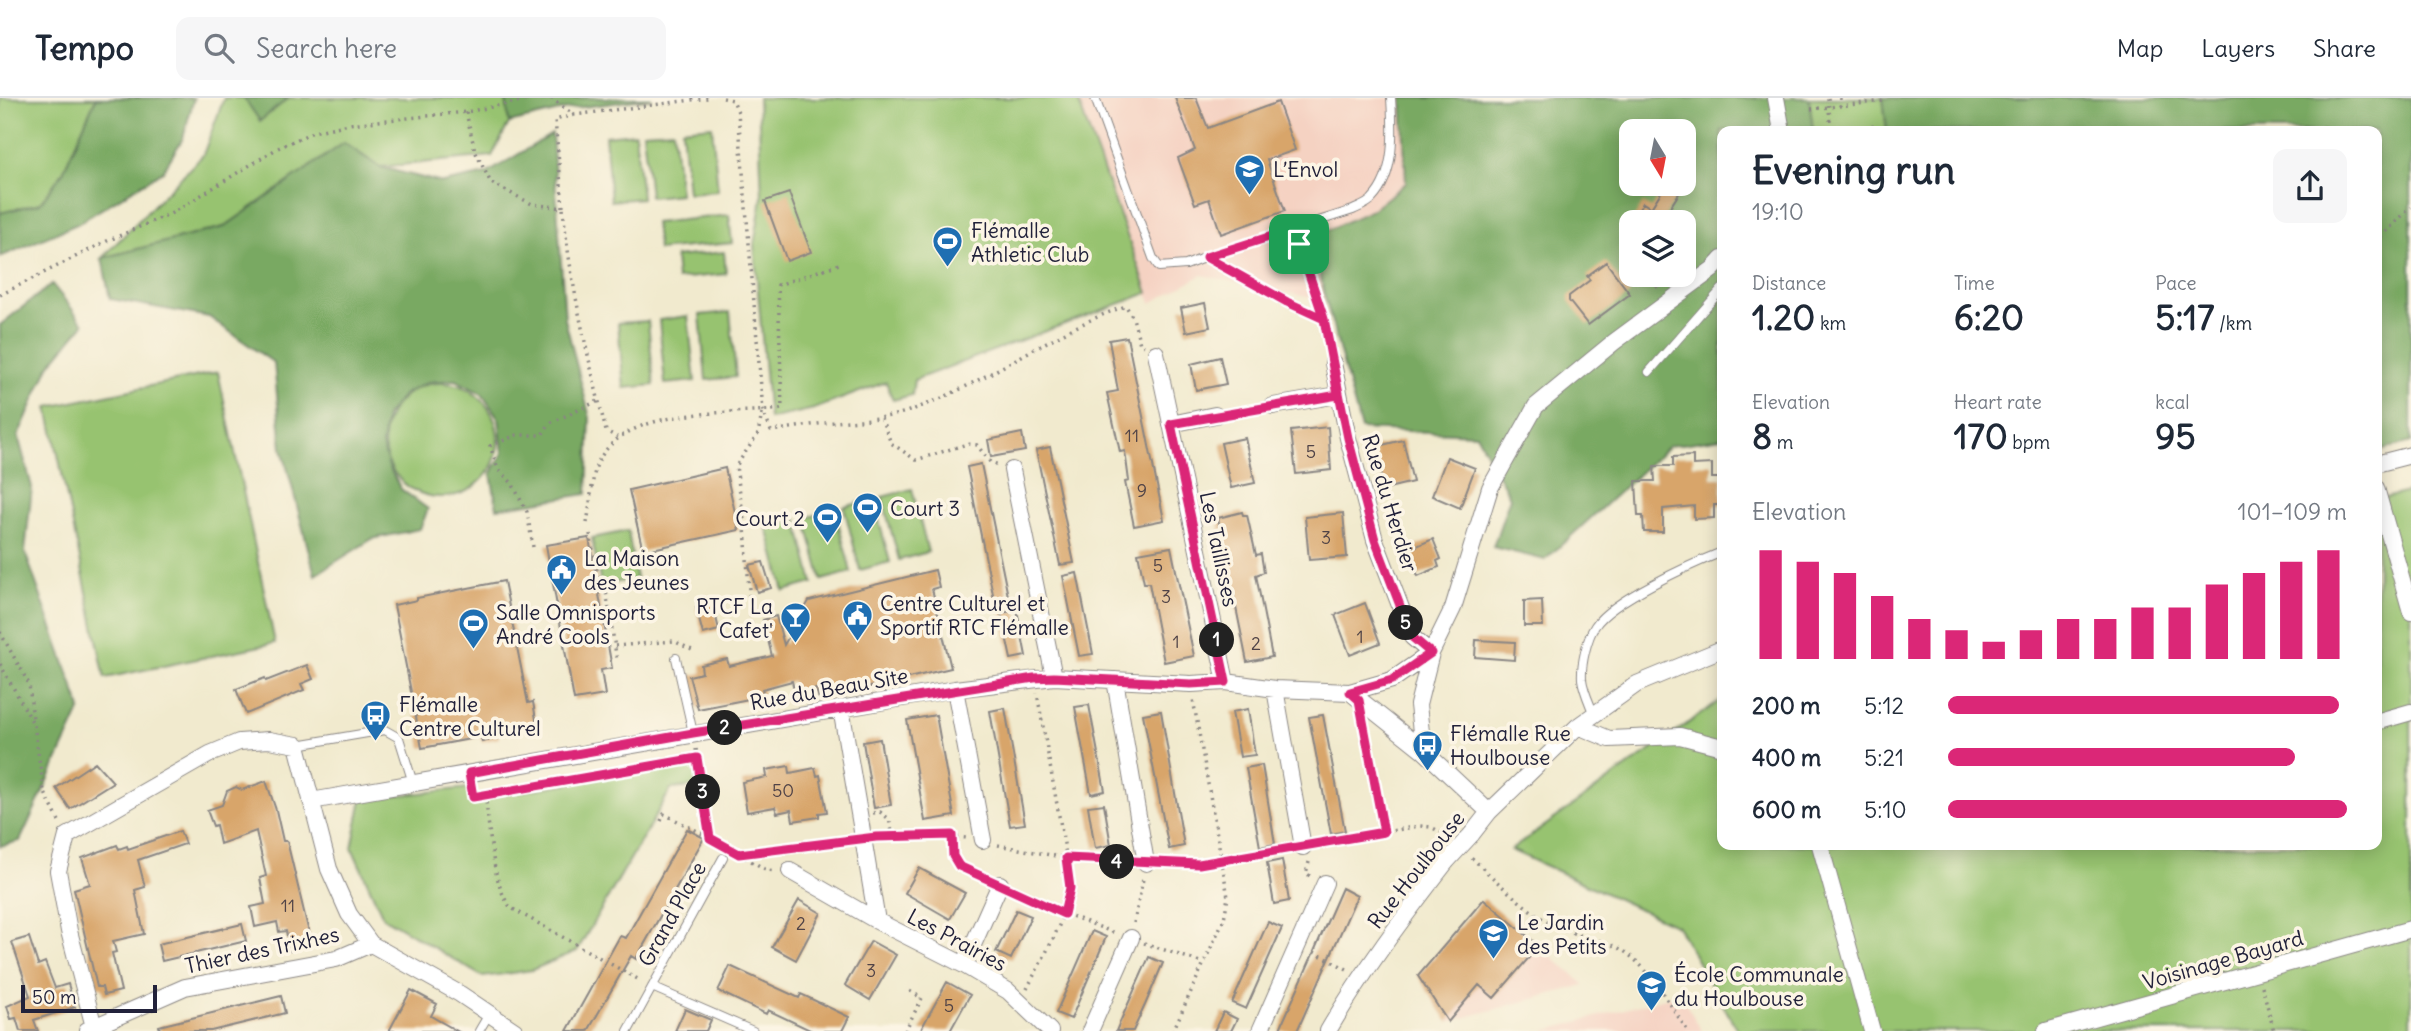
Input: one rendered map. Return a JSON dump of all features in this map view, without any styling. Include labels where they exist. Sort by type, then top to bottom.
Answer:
[{"type":"street","points":[[1776,98],[1781,126]]},
{"type":"street","points":[[1423,750],[1418,705],[1431,653],[1453,608],[1490,488],[1536,406],[1614,342],[1717,265]]},
{"type":"street","name":"Les Taillisses","points":[[1156,353],[1226,682]]},
{"type":"street","name":"Rue du Herdier","points":[[1333,363],[1338,395],[1375,540],[1412,637],[1431,653]]},
{"type":"street","points":[[1273,406],[1338,395]]},
{"type":"street","points":[[1171,424],[1215,415]]},
{"type":"street","points":[[2382,462],[2411,455]]},
{"type":"street","points":[[1012,470],[1054,677]]},
{"type":"street","points":[[2382,509],[2411,612]]},
{"type":"street","points":[[1489,812],[1578,726],[1637,684],[1717,651]]},
{"type":"street","points":[[1310,845],[1275,689],[1355,696],[1392,680],[1431,653]]},
{"type":"street","name":"Rue du Beau Site","points":[[311,801],[693,733],[1034,678],[1191,684],[1226,682],[1275,689]]},
{"type":"street","points":[[1115,680],[1146,863]]},
{"type":"street","points":[[955,689],[982,840]]},
{"type":"street","name":"Rue Houlbouse","points":[[1328,1031],[1362,977],[1446,862],[1489,812],[1423,750],[1355,696]]},
{"type":"street","name":"Les Prairies","points":[[841,708],[877,921],[964,965],[1008,991],[1050,1031]]},
{"type":"street","points":[[2382,720],[2411,712]]},
{"type":"street","points":[[1578,726],[1609,739],[1680,736],[1717,746]]},
{"type":"street","points":[[91,1029],[58,871],[67,836],[210,754],[239,742],[269,740],[297,745],[329,869],[349,914],[371,944],[460,994],[515,1031]]},
{"type":"street","points":[[1821,850],[1872,1031]]},
{"type":"street","points":[[790,871],[877,921]]},
{"type":"street","points":[[1260,1031],[1325,883]]},
{"type":"street","points":[[964,965],[1000,884]]},
{"type":"street","name":"Voisinage Bayard","points":[[2046,1031],[2411,929]]},
{"type":"street","points":[[1090,1031],[1130,939]]},
{"type":"street","name":"Thier des Trixhes","points":[[91,1029],[185,987],[336,959],[371,944]]},
{"type":"lane","points":[[1095,98],[1153,258],[1159,267],[1186,265],[1353,210],[1371,200],[1387,178],[1392,125],[1391,98]]},
{"type":"lane","points":[[1297,228],[1299,244],[1324,319],[1333,363]]},
{"type":"lane","points":[[1206,257],[1287,302],[1324,319]]},
{"type":"lane","points":[[1649,372],[1717,295]]},
{"type":"lane","points":[[1594,715],[1582,679],[1587,649],[1595,627],[1609,612],[1651,587],[1717,554]]},
{"type":"lane","points":[[676,658],[693,733]]},
{"type":"lane","points":[[297,745],[385,730],[399,738],[413,783]]},
{"type":"lane","name":"Grand Place","points":[[628,1031],[723,858]]},
{"type":"lane","name":"Grand Place","points":[[652,987],[753,1031]]},
{"type":"lane","points":[[479,1031],[489,1014]]},
{"type":"path","points":[[0,295],[107,241],[172,213],[278,148],[313,132],[349,124],[466,112],[537,98]]},
{"type":"path","points":[[551,98],[574,115]]},
{"type":"path","points":[[617,437],[606,431],[568,258],[555,120],[574,115],[708,98]]},
{"type":"path","points":[[723,98],[733,100],[738,112],[763,411],[771,431],[881,418],[908,412],[951,394],[1095,316],[1126,306],[1133,318],[1140,344]]},
{"type":"path","points":[[1828,98],[1831,126]]},
{"type":"path","points":[[1839,98],[1840,106]]},
{"type":"path","points":[[1857,98],[1858,104]]},
{"type":"path","points":[[1811,109],[1858,104],[1870,100],[1884,101]]},
{"type":"path","points":[[466,112],[475,151],[491,183],[532,204],[563,208]]},
{"type":"path","points":[[2382,237],[2411,206]]},
{"type":"path","points":[[587,523],[597,464],[617,437],[654,421],[782,410],[778,285],[842,263]]},
{"type":"path","points":[[533,547],[527,512],[512,483],[498,469],[490,446],[517,435],[542,435],[550,424],[599,401]]},
{"type":"path","points":[[1215,415],[1273,406]]},
{"type":"path","points":[[752,638],[745,527],[736,466],[758,434],[763,411]]},
{"type":"path","points":[[881,418],[891,443],[916,460],[967,444],[977,445],[990,462],[1012,470]]},
{"type":"path","points":[[590,534],[600,586],[606,591],[617,661]]},
{"type":"path","points":[[0,632],[29,684],[44,791],[67,836]]},
{"type":"path","points":[[615,646],[674,641],[696,652]]},
{"type":"path","points":[[0,664],[34,725]]},
{"type":"path","points":[[1020,1003],[1064,914],[1070,888],[1034,678]]},
{"type":"path","points":[[1173,1031],[1227,906],[1228,889],[1191,684]]},
{"type":"path","points":[[1355,696],[1384,832]]},
{"type":"path","points":[[693,733],[710,838]]},
{"type":"path","points":[[469,773],[473,797],[697,758]]},
{"type":"path","points":[[485,795],[498,880],[503,897],[511,908],[652,987]]},
{"type":"path","points":[[739,854],[860,833],[880,812],[885,814],[891,823],[893,836]]},
{"type":"path","points":[[661,821],[664,814],[768,870],[790,871]]},
{"type":"path","points":[[876,837],[952,835],[1066,858],[1199,864],[1419,826],[1442,831],[1455,842]]},
{"type":"path","points":[[952,835],[953,856],[959,866],[1064,914],[1203,963]]},
{"type":"path","points":[[1310,845],[1306,873],[1325,883]]},
{"type":"path","points":[[1471,857],[1548,922],[1628,953],[1656,985],[1688,1031]]},
{"type":"path","points":[[1130,939],[1146,863]]},
{"type":"path","points":[[1298,945],[1362,977]]},
{"type":"path","points":[[2259,971],[2274,1031]]},
{"type":"path","points":[[905,1031],[922,998],[906,989]]},
{"type":"shaded area","name":"L’Envol","points":[[1076,98],[1402,98],[1406,182],[1372,210],[1312,237],[1326,301],[1202,275],[1151,303]]},
{"type":"shaded area","name":"Le Jardin des Petits","points":[[1484,899],[1585,985],[1448,1022],[1418,976]]},
{"type":"shaded area","name":"École Communale du Houlbouse","points":[[1680,994],[1702,1031],[1544,1031]]},
{"type":"green space","points":[[0,98],[96,98],[63,172],[40,204],[0,213]]},
{"type":"green space","points":[[96,98],[194,98],[183,138],[163,171],[77,224],[0,257],[0,213],[40,203],[63,172]]},
{"type":"green space","points":[[224,98],[506,98],[509,123],[492,156],[380,167],[344,144],[224,227],[102,258],[203,155]]},
{"type":"green space","points":[[244,98],[289,98],[260,121]]},
{"type":"green space","points":[[506,98],[652,98],[568,109],[509,123]]},
{"type":"green space","name":"Flémalle Athletic Club","points":[[758,98],[1077,98],[1148,293],[914,380],[912,395],[893,400],[886,382],[814,409],[769,419],[754,245],[762,197]]},
{"type":"green space","points":[[1402,98],[1809,98],[1812,126],[1717,126],[1717,439],[1669,446],[1545,560],[1493,547],[1510,497],[1476,434],[1361,429],[1326,301],[1312,237],[1372,210],[1406,183]]},
{"type":"green space","points":[[1809,98],[1883,98],[1886,126],[1812,126]]},
{"type":"green space","points":[[1883,98],[2411,98],[2411,442],[2382,451],[2382,126],[1886,126]]},
{"type":"green space","points":[[712,126],[718,191],[688,193],[682,129]]},
{"type":"green space","points":[[673,130],[680,194],[650,197],[643,132]]},
{"type":"green space","points":[[635,133],[642,198],[611,201],[605,136]]},
{"type":"green space","points":[[552,134],[565,319],[590,418],[587,494],[497,508],[491,474],[503,453],[499,419],[482,394],[456,380],[428,382],[404,394],[386,416],[382,445],[390,469],[401,489],[428,509],[420,529],[372,539],[315,575],[282,448],[274,363],[209,317],[110,299],[102,258],[224,227],[344,143],[380,167],[443,183],[486,174]]},
{"type":"green space","points":[[729,215],[732,243],[658,250],[655,223]]},
{"type":"green space","points":[[724,252],[726,274],[677,279],[675,257]]},
{"type":"green space","points":[[52,284],[84,324],[49,366],[18,436],[32,487],[25,552],[81,709],[20,841],[0,846],[0,325]]},
{"type":"green space","points":[[730,312],[736,377],[706,380],[700,315]]},
{"type":"green space","points":[[688,316],[695,381],[665,384],[659,320]]},
{"type":"green space","points":[[648,321],[654,385],[624,388],[618,323]]},
{"type":"green space","points":[[218,372],[275,643],[105,678],[48,407]]},
{"type":"green space","points":[[441,383],[463,388],[481,400],[493,418],[498,440],[493,462],[481,480],[463,492],[441,497],[419,492],[401,480],[389,462],[384,440],[389,418],[401,400],[419,388]]},
{"type":"green space","points":[[912,489],[928,552],[899,560],[882,497]]},
{"type":"green space","points":[[2411,491],[2411,1031],[1738,1031],[1677,926],[1511,850],[1717,703],[1717,850],[2382,850],[2382,499]]},
{"type":"green space","name":"Court 3","points":[[873,499],[890,562],[860,570],[844,507]]},
{"type":"green space","name":"Court 2","points":[[835,510],[851,572],[822,580],[805,518]]},
{"type":"green space","points":[[797,520],[813,583],[784,591],[767,528]]},
{"type":"green space","points":[[628,531],[636,579],[601,585],[592,538]]},
{"type":"green space","points":[[694,762],[698,786],[671,789],[577,951],[532,970],[483,977],[383,917],[352,848],[362,799],[469,788],[471,800]]},
{"type":"building","points":[[1175,98],[1196,98],[1208,128],[1278,102],[1295,150],[1267,160],[1285,211],[1221,234],[1209,199],[1195,204],[1178,158],[1195,150]]},
{"type":"building","points":[[789,193],[811,252],[787,261],[765,201]]},
{"type":"building","points":[[1658,196],[1677,196],[1668,210],[1639,210],[1643,203],[1651,208]]},
{"type":"building","points":[[1606,262],[1619,279],[1619,287],[1625,287],[1630,294],[1588,325],[1569,301],[1569,296],[1590,280],[1587,276]]},
{"type":"building","points":[[1205,303],[1210,327],[1186,332],[1181,308]]},
{"type":"building","points":[[1127,337],[1164,520],[1134,526],[1125,482],[1129,481],[1125,451],[1120,452],[1107,393],[1118,391],[1109,340]]},
{"type":"building","points":[[1220,357],[1226,384],[1196,390],[1191,364]]},
{"type":"building","points":[[1328,427],[1331,470],[1296,474],[1291,431]]},
{"type":"building","points":[[1022,433],[1025,451],[991,457],[988,440]]},
{"type":"building","points":[[1245,438],[1255,483],[1231,488],[1221,443]]},
{"type":"building","points":[[1403,440],[1413,482],[1384,489],[1374,447]]},
{"type":"building","points":[[1050,447],[1074,563],[1060,565],[1036,450]]},
{"type":"building","points":[[1693,456],[1693,465],[1712,464],[1712,478],[1717,478],[1714,518],[1694,519],[1694,506],[1663,509],[1663,532],[1644,532],[1643,516],[1638,516],[1636,481],[1655,481],[1654,466],[1673,466],[1673,457]]},
{"type":"building","points":[[1447,457],[1475,468],[1460,508],[1432,496]]},
{"type":"building","points":[[981,464],[1009,601],[995,604],[967,467]]},
{"type":"building","points":[[725,468],[739,530],[643,551],[629,490]]},
{"type":"building","points":[[1242,512],[1247,515],[1256,555],[1261,554],[1264,572],[1256,575],[1272,657],[1247,662],[1218,518]]},
{"type":"building","points":[[1343,513],[1347,557],[1309,560],[1305,517]]},
{"type":"building","points":[[589,538],[612,668],[601,670],[605,695],[574,700],[546,545]]},
{"type":"building","points":[[1433,539],[1441,559],[1437,561],[1439,567],[1418,576],[1407,550]]},
{"type":"building","points":[[1171,547],[1194,656],[1164,662],[1149,583],[1144,583],[1138,553]]},
{"type":"building","points":[[763,562],[771,588],[757,592],[749,565]]},
{"type":"building","name":"Centre Culturel et Sportif RTC Flémalle","points":[[935,570],[939,587],[932,589],[951,668],[819,699],[816,689],[795,694],[792,681],[762,689],[764,696],[698,709],[689,676],[702,673],[701,665],[727,659],[729,666],[772,656],[763,620],[776,616],[784,645],[809,601]]},
{"type":"building","points":[[1077,573],[1093,654],[1079,656],[1063,576]]},
{"type":"building","name":"Salle Omnisports André Cools","points":[[504,581],[528,703],[533,702],[537,725],[498,733],[499,738],[482,742],[481,737],[422,748],[394,605]]},
{"type":"building","points":[[1542,600],[1543,626],[1524,626],[1524,601]]},
{"type":"building","points":[[1365,603],[1380,643],[1350,655],[1335,615]]},
{"type":"building","points":[[713,604],[719,630],[703,634],[696,608]]},
{"type":"building","points":[[1017,610],[1026,656],[1011,659],[1001,613]]},
{"type":"building","points":[[1476,640],[1515,642],[1514,660],[1475,657]]},
{"type":"building","points":[[307,665],[313,679],[301,684],[304,690],[246,714],[236,689]]},
{"type":"building","points":[[1089,705],[1105,791],[1091,794],[1075,707]]},
{"type":"building","points":[[1005,708],[1025,824],[1010,826],[990,711]]},
{"type":"building","points":[[1248,709],[1255,755],[1240,757],[1232,712]]},
{"type":"building","points":[[1161,711],[1184,846],[1169,849],[1143,714]]},
{"type":"building","points":[[936,715],[954,816],[925,821],[907,720]]},
{"type":"building","points":[[1323,715],[1345,831],[1331,834],[1309,717]]},
{"type":"building","points":[[880,739],[891,805],[874,808],[863,742]]},
{"type":"building","points":[[95,762],[113,782],[70,809],[56,788]]},
{"type":"building","points":[[1262,765],[1275,844],[1260,847],[1246,768]]},
{"type":"building","points":[[789,766],[790,773],[815,768],[817,776],[820,775],[827,812],[819,813],[819,817],[793,821],[791,810],[777,813],[775,807],[747,812],[742,782],[767,777],[766,770]]},
{"type":"building","points":[[266,781],[283,841],[287,841],[310,937],[305,938],[307,946],[290,951],[286,931],[279,932],[277,922],[255,927],[251,907],[265,904],[260,878],[266,876],[256,831],[220,844],[216,825],[213,826],[207,810],[222,805],[227,791],[236,787],[242,790]]},
{"type":"building","points":[[1104,804],[1111,845],[1095,848],[1088,806]]},
{"type":"building","points":[[687,829],[704,838],[636,959],[631,956],[588,1031],[567,1031],[620,936],[626,938]]},
{"type":"building","points":[[180,831],[185,844],[138,860],[145,887],[135,890],[144,934],[113,941],[116,952],[112,953],[121,991],[104,995],[102,987],[97,987],[74,889],[90,884],[82,858],[117,845],[119,849],[127,846],[128,849]]},
{"type":"building","points":[[1282,860],[1289,901],[1274,904],[1267,863]]},
{"type":"building","points":[[919,868],[965,893],[950,919],[905,893]]},
{"type":"building","points":[[1342,888],[1357,896],[1297,1031],[1279,1031]]},
{"type":"building","name":"Le Jardin des Petits","points":[[1484,899],[1539,946],[1494,998],[1479,985],[1448,1022],[1418,976]]},
{"type":"building","points":[[799,900],[821,913],[796,960],[772,947]]},
{"type":"building","points":[[1016,910],[1031,916],[1011,959],[996,952]]},
{"type":"building","points":[[1268,922],[1282,928],[1246,1009],[1232,1003]]},
{"type":"building","points":[[242,924],[246,941],[162,961],[158,944]]},
{"type":"building","points":[[1092,931],[1106,937],[1071,1019],[1056,1013]]},
{"type":"building","points":[[29,937],[38,965],[45,962],[55,988],[68,984],[75,1007],[34,1020],[38,1031],[20,1031],[16,1018],[11,1019],[7,1006],[30,996],[12,942]]},
{"type":"building","points":[[871,941],[896,955],[870,1000],[845,985]]},
{"type":"building","points":[[1149,957],[1163,963],[1145,1005],[1133,1031],[1116,1031]]},
{"type":"building","points":[[730,966],[799,998],[801,994],[849,1017],[842,1031],[812,1031],[768,1010],[766,1014],[718,991]]},
{"type":"building","points":[[947,982],[970,995],[950,1031],[920,1031]]},
{"type":"building","points":[[411,990],[437,1004],[431,1016],[457,1031],[389,1031]]},
{"type":"building","points":[[281,996],[285,1013],[211,1031],[160,1031],[159,1026]]},
{"type":"building","points":[[685,1009],[711,1020],[706,1031],[675,1031]]},
{"type":"building","points":[[1223,1012],[1237,1019],[1231,1031],[1214,1031]]},
{"type":"place","name":"L’Envol","points":[[1250,196]]},
{"type":"place","name":"Flémalle Athletic Club","points":[[948,269]]},
{"type":"place","name":"Court 3","points":[[867,535]]},
{"type":"place","name":"Court 2","points":[[828,545]]},
{"type":"place","name":"La Maison des Jeunes","points":[[561,597]]},
{"type":"place","name":"Centre Culturel et Sportif RTC Flémalle","points":[[857,642]]},
{"type":"place","name":"RTCF La Cafet'","points":[[796,645]]},
{"type":"place","name":"Salle Omnisports André Cools","points":[[473,651]]},
{"type":"place","name":"Flémalle Centre Culturel","points":[[376,743]]},
{"type":"place","name":"Flémalle Rue Houlbouse","points":[[1427,772]]},
{"type":"place","name":"Le Jardin des Petits","points":[[1494,961]]},
{"type":"place","name":"École Communale du Houlbouse","points":[[1651,1013]]},
{"type":"route","points":[[1299,244],[1297,228],[1206,257],[1287,302],[1324,319],[1333,363],[1338,395],[1375,540],[1412,637],[1431,653],[1392,680],[1350,692],[1359,700],[1384,832],[1199,864],[1066,858],[1070,888],[1064,914],[959,866],[953,856],[952,835],[876,837],[739,854],[710,838],[697,758],[473,797],[469,773],[955,689],[1054,677],[1191,684],[1226,682],[1171,424],[1338,395],[1324,319],[1299,244]]}]
